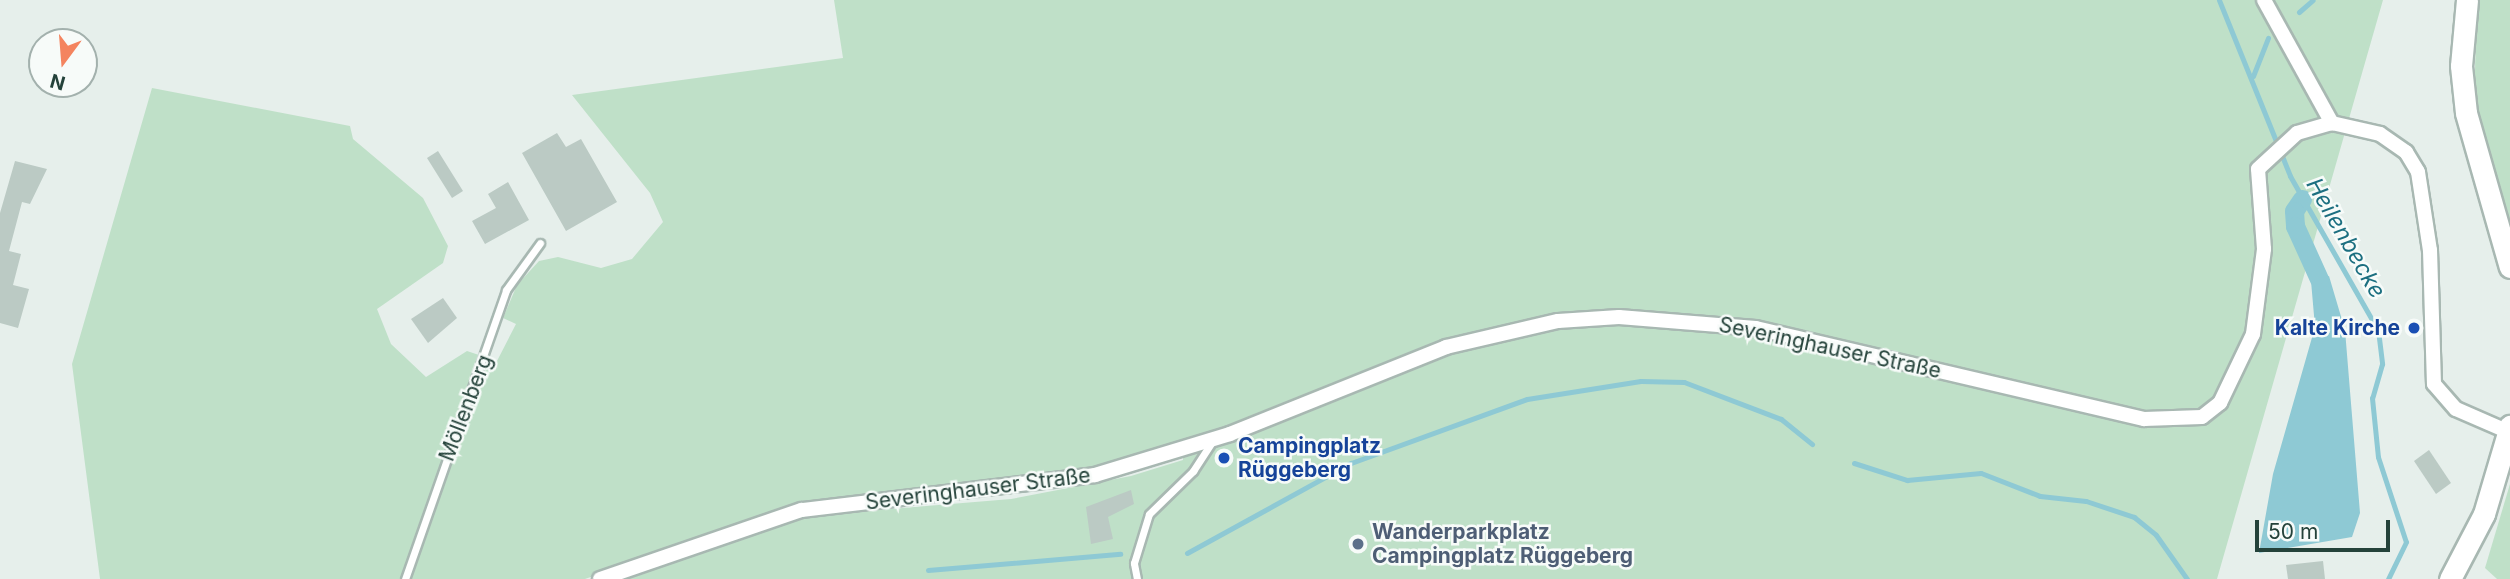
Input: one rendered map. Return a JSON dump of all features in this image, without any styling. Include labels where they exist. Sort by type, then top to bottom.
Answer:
[{"type":"main road","points":[[2467,0],[2460,66],[2466,113],[2510,267]]},
{"type":"main road","points":[[2450,579],[2484,514],[2510,429]]},
{"type":"street","points":[[2264,0],[2332,123],[2380,134],[2406,152],[2418,172],[2429,229],[2434,384],[2456,409],[2510,429]]},
{"type":"street","name":"Severinghauser Straße","points":[[600,579],[802,510],[1096,475],[1213,440],[1446,347],[1559,321],[1619,317],[1756,328],[2144,419],[2202,417],[2220,403],[2253,334],[2264,249],[2255,181],[2267,156],[2297,134],[2332,123]]},
{"type":"lane","name":"Möllenberg","points":[[405,579],[506,290],[540,243]]},
{"type":"lane","points":[[1137,579],[1134,562],[1149,514],[1193,471],[1213,440]]},
{"type":"green space","points":[[834,0],[2383,0],[2217,579],[621,579],[806,516],[1011,499],[1131,476],[1183,460],[1183,442],[1097,466],[802,503],[585,579],[100,579],[72,364],[152,88],[350,126],[353,139],[423,198],[448,246],[443,263],[377,309],[391,344],[426,377],[467,351],[497,361],[516,324],[503,318],[517,285],[539,261],[558,257],[601,268],[632,259],[663,222],[650,193],[572,95],[843,58]]},
{"type":"green space","points":[[2477,0],[2510,0],[2510,235],[2474,104]]},
{"type":"green space","points":[[2510,484],[2510,579],[2497,579],[2485,568]]},
{"type":"water","points":[[2329,276],[2345,330],[2360,513],[2352,537],[2259,553],[2273,474],[2315,327],[2311,281]]},
{"type":"building","points":[[557,133],[566,147],[581,139],[617,202],[566,231],[522,153]]},
{"type":"building","points":[[438,151],[463,191],[452,198],[427,158]]},
{"type":"building","points":[[15,161],[47,169],[30,204],[22,202],[9,251],[21,254],[13,285],[29,289],[18,328],[0,323],[0,213]]},
{"type":"building","points":[[508,182],[529,220],[485,244],[472,221],[496,208],[488,194]]},
{"type":"building","points":[[443,298],[457,318],[428,343],[411,319]]},
{"type":"building","points":[[2429,450],[2451,483],[2436,494],[2414,461]]},
{"type":"building","points":[[1131,490],[1134,504],[1108,517],[1113,539],[1091,544],[1086,507]]},
{"type":"building","points":[[2323,561],[2325,579],[2288,579],[2286,565]]},
{"type":"waterway","name":"Heilenbecke","points":[[2219,0],[2290,176],[2378,330],[2382,364],[2372,398],[2378,457],[2406,542],[2388,579]]},
{"type":"waterway","points":[[2299,12],[2313,0]]},
{"type":"waterway","points":[[2253,76],[2268,38]]},
{"type":"waterway","points":[[2302,199],[2294,211],[2295,226],[2319,279]]},
{"type":"waterway","points":[[1187,553],[1351,463],[1527,399],[1641,381],[1684,382],[1781,419],[1812,444]]},
{"type":"waterway","points":[[1854,463],[1907,480],[1981,473],[2040,496],[2086,501],[2134,517],[2156,535],[2187,579]]},
{"type":"waterway","points":[[928,570],[1120,554]]},
{"type":"place","name":"Kalte Kirche","points":[[2414,328]]},
{"type":"place","name":"Campingplatz Rüggeberg","points":[[1224,458]]},
{"type":"place","name":"Wanderparkplatz Campingplatz Rüggeberg","points":[[1358,544]]}]
